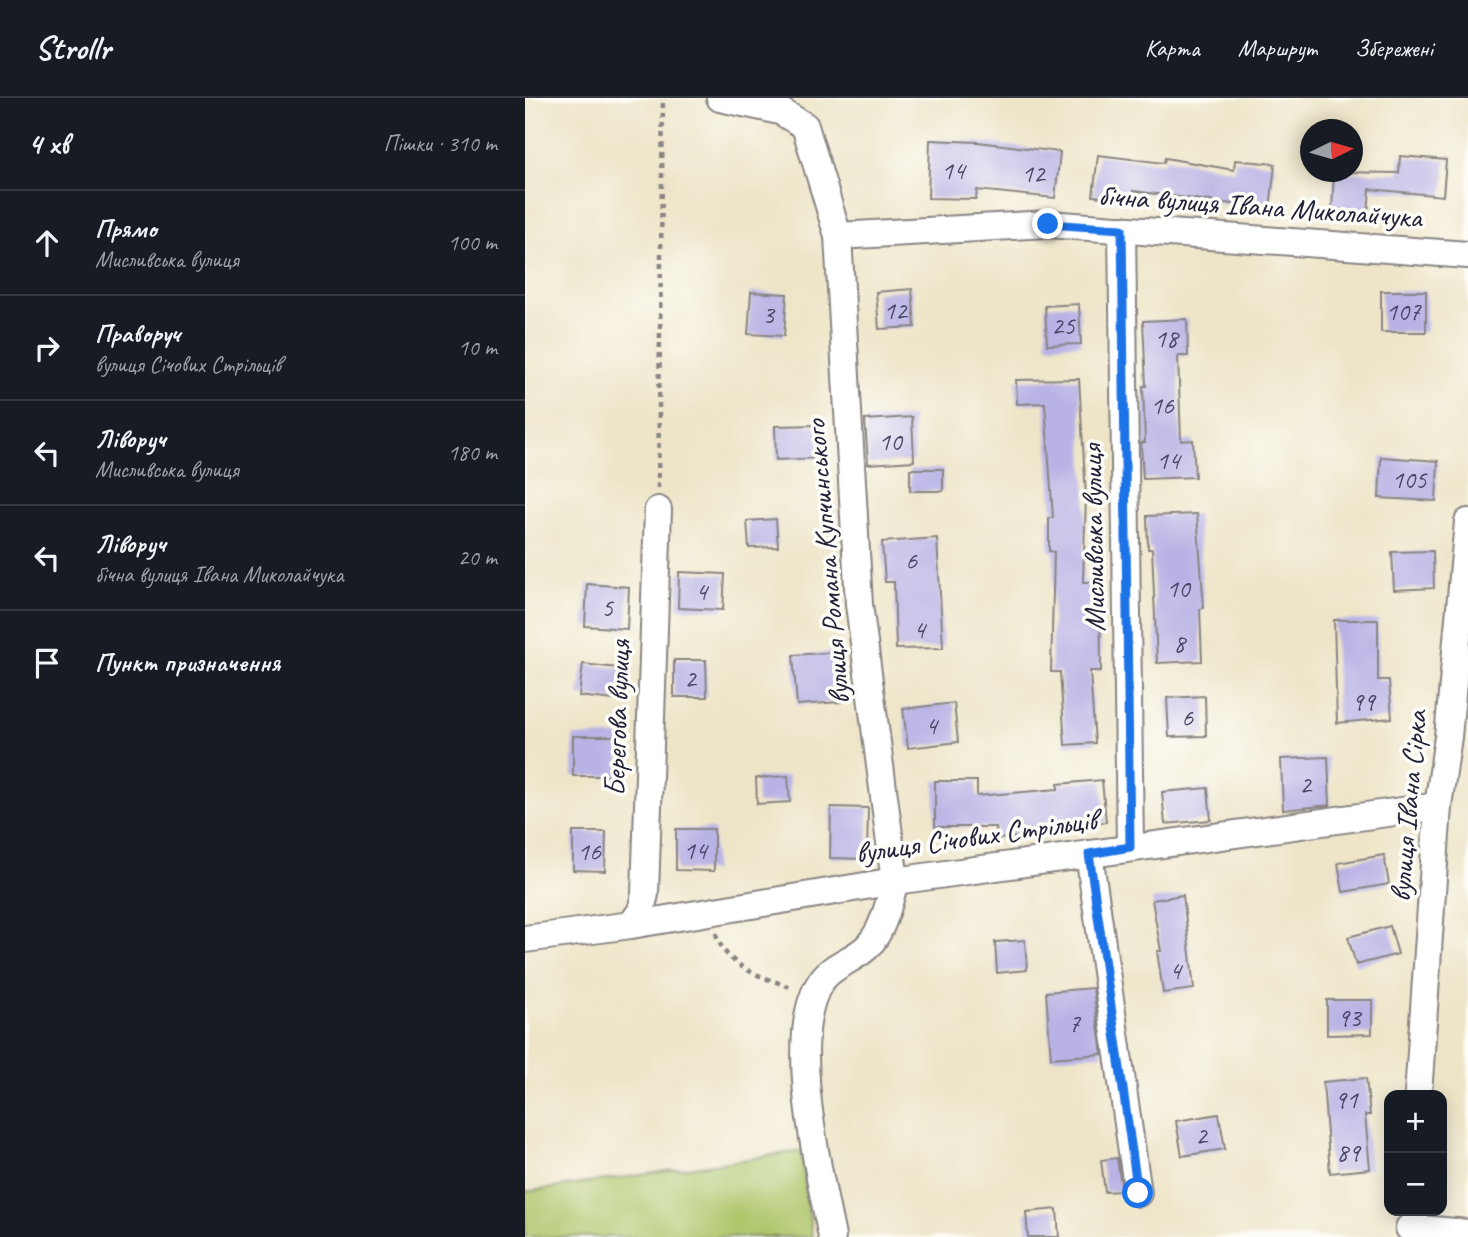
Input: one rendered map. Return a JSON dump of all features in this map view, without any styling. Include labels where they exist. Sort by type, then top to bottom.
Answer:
[{"type":"street","name":"вулиця Романа Купчинського","points":[[720,98],[780,111],[805,126],[838,236],[859,604],[895,881]]},
{"type":"street","name":"бічна вулиця Івана Миколайчука","points":[[838,236],[1048,224],[1468,254]]},
{"type":"street","name":"Мисливська вулиця","points":[[1122,229],[1130,847]]},
{"type":"street","name":"Берегова вулиця","points":[[631,925],[641,911],[645,894],[658,510]]},
{"type":"street","name":"вулиця Івана Сірка","points":[[1418,1090],[1438,806],[1458,738],[1468,523]]},
{"type":"street","name":"вулиця Січових Стрільців","points":[[525,939],[631,925],[895,881],[1438,806]]},
{"type":"street","points":[[1089,854],[1138,1193]]},
{"type":"street","points":[[832,1237],[811,1126],[806,1082],[813,996],[824,977],[869,945],[885,916],[895,881]]},
{"type":"street","points":[[1410,1225],[1468,1233]]},
{"type":"path","points":[[658,510],[663,98]]},
{"type":"path","points":[[710,912],[717,940],[731,958],[757,976],[813,996]]},
{"type":"green space","points":[[801,1151],[812,1237],[525,1237],[525,1192]]},
{"type":"building","points":[[930,140],[978,142],[1060,152],[1055,198],[977,190],[976,199],[928,198]]},
{"type":"building","points":[[1098,155],[1164,163],[1165,158],[1234,170],[1235,160],[1275,164],[1270,209],[1133,191],[1132,201],[1093,196]]},
{"type":"building","points":[[1400,156],[1446,160],[1443,196],[1370,189],[1368,214],[1332,211],[1333,182],[1363,182],[1363,172],[1399,173]]},
{"type":"building","points":[[912,289],[915,327],[879,329],[876,292]]},
{"type":"building","points":[[1381,291],[1426,291],[1426,332],[1381,332]]},
{"type":"building","points":[[751,292],[787,294],[784,336],[748,334]]},
{"type":"building","points":[[1079,304],[1081,344],[1047,345],[1045,306]]},
{"type":"building","points":[[1187,319],[1188,356],[1178,356],[1181,441],[1193,440],[1195,477],[1143,479],[1141,443],[1145,442],[1143,386],[1146,386],[1143,321]]},
{"type":"building","points":[[1079,379],[1086,497],[1083,582],[1100,582],[1101,671],[1090,671],[1095,743],[1065,745],[1060,672],[1051,672],[1054,552],[1049,551],[1049,518],[1053,518],[1045,403],[1017,404],[1016,380]]},
{"type":"building","points":[[912,417],[914,461],[868,464],[865,420]]},
{"type":"building","points":[[819,425],[820,458],[776,460],[775,426]]},
{"type":"building","points":[[1381,457],[1438,461],[1436,501],[1379,498]]},
{"type":"building","points":[[910,469],[943,469],[943,491],[910,491]]},
{"type":"building","points":[[1197,514],[1204,608],[1200,609],[1202,661],[1157,663],[1152,549],[1148,549],[1147,516]]},
{"type":"building","points":[[776,519],[778,547],[749,548],[747,521]]},
{"type":"building","points":[[937,538],[943,648],[896,649],[894,582],[885,582],[882,542]]},
{"type":"building","points":[[1433,551],[1434,588],[1394,590],[1392,552]]},
{"type":"building","points":[[679,572],[725,574],[723,610],[678,608]]},
{"type":"building","points":[[587,584],[629,587],[627,629],[585,626]]},
{"type":"building","points":[[1334,620],[1378,620],[1378,680],[1389,680],[1392,718],[1337,723]]},
{"type":"building","points":[[837,652],[841,702],[797,705],[793,655]]},
{"type":"building","points":[[674,660],[706,660],[707,697],[674,697]]},
{"type":"building","points":[[583,664],[626,669],[622,701],[579,696]]},
{"type":"building","points":[[1205,696],[1206,736],[1169,737],[1167,698]]},
{"type":"building","points":[[954,703],[958,742],[908,748],[903,709]]},
{"type":"building","points":[[573,736],[619,736],[620,776],[573,776]]},
{"type":"building","points":[[1328,757],[1330,805],[1283,810],[1281,759]]},
{"type":"building","points":[[788,776],[790,802],[757,804],[756,778]]},
{"type":"building","points":[[1102,780],[1106,822],[1036,828],[1037,836],[997,839],[996,827],[935,827],[935,781],[977,781],[977,796],[1058,789],[1058,784]]},
{"type":"building","points":[[1208,788],[1211,820],[1165,824],[1162,792]]},
{"type":"building","points":[[831,807],[868,808],[867,859],[830,858]]},
{"type":"building","points":[[676,829],[714,829],[714,871],[676,870]]},
{"type":"building","points":[[573,832],[606,832],[605,871],[573,870]]},
{"type":"building","points":[[1384,855],[1389,884],[1343,892],[1338,863]]},
{"type":"building","points":[[1183,895],[1194,989],[1163,993],[1157,951],[1161,951],[1152,900]]},
{"type":"building","points":[[1390,926],[1398,954],[1356,965],[1348,937]]},
{"type":"building","points":[[1025,940],[1027,970],[997,973],[995,942]]},
{"type":"building","points":[[1093,988],[1102,1054],[1051,1058],[1046,992]]},
{"type":"building","points":[[1327,1000],[1372,1000],[1372,1034],[1327,1035]]},
{"type":"building","points":[[1366,1078],[1370,1115],[1365,1115],[1370,1169],[1330,1173],[1323,1082]]},
{"type":"building","points":[[1219,1114],[1225,1149],[1182,1156],[1176,1121]]},
{"type":"building","points":[[1117,1158],[1122,1191],[1105,1192],[1101,1160]]},
{"type":"building","points":[[1057,1209],[1059,1237],[1028,1237],[1026,1212]]},
{"type":"route","points":[[1048,224],[1122,229],[1130,847],[1089,854],[1138,1193]]}]
